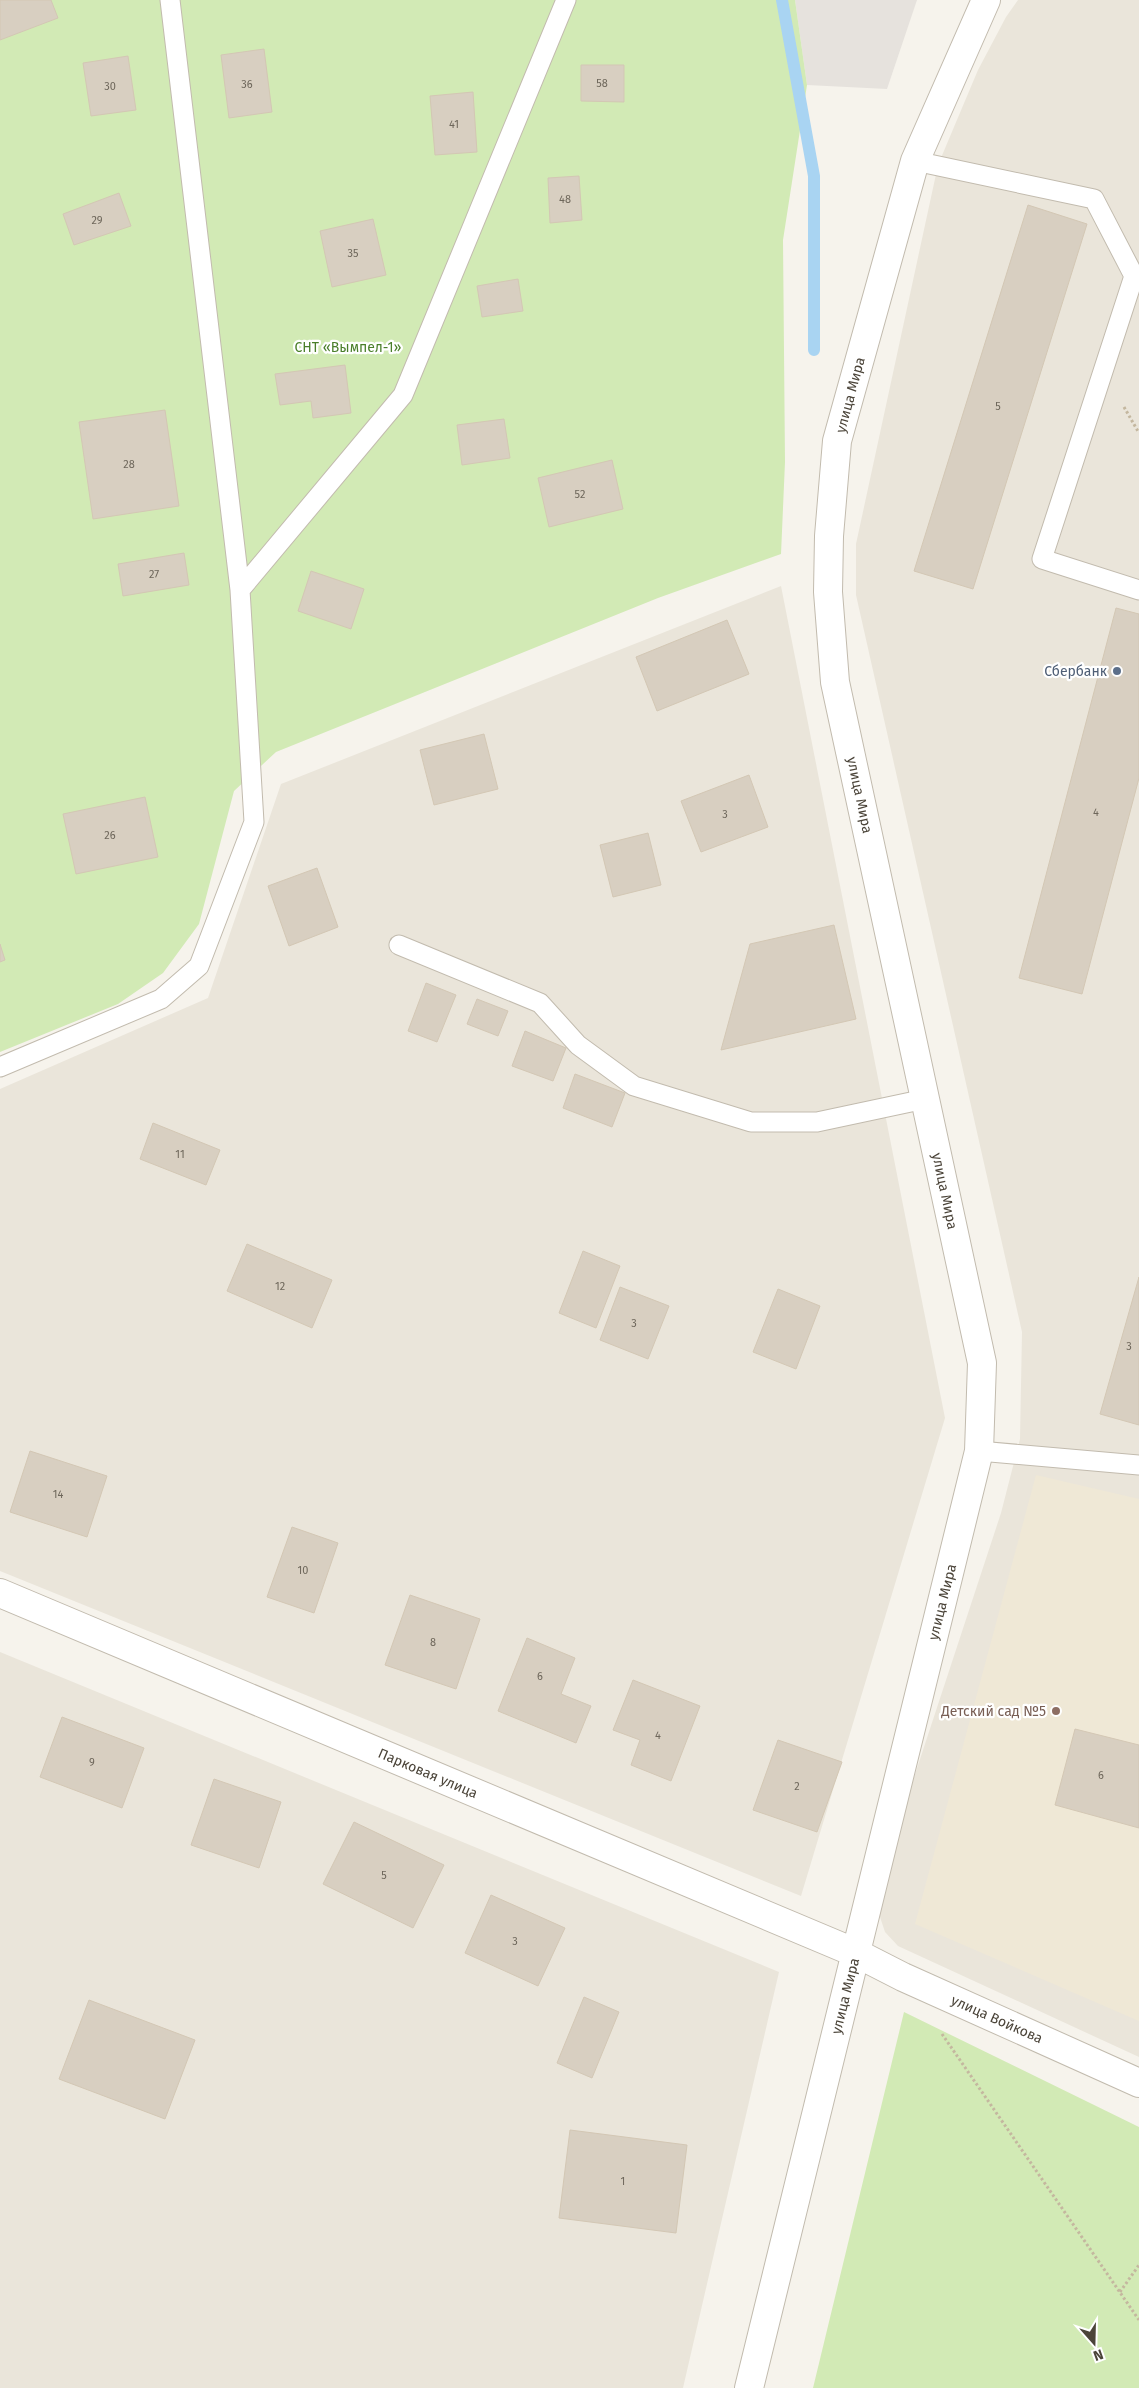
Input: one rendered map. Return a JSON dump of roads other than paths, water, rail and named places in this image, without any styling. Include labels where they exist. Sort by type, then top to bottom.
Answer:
[{"type":"street","name":"улица Мира","points":[[749,2388],[979,1451],[982,1363],[835,682],[828,592],[829,536],[837,441],[914,161],[986,0]]},
{"type":"street","name":"Парковая улица","points":[[0,1593],[856,1953]]},
{"type":"street","name":"улица Войкова","points":[[856,1953],[912,1981],[1139,2083]]},
{"type":"lane","points":[[0,1067],[161,999],[199,966],[254,822],[240,590],[170,0]]},
{"type":"lane","points":[[240,590],[404,395],[566,0]]},
{"type":"lane","points":[[914,161],[1094,199],[1137,276],[1042,558],[1139,590]]},
{"type":"lane","points":[[399,945],[540,1003],[578,1045],[634,1086],[751,1122],[817,1122],[925,1099]]},
{"type":"lane","points":[[979,1451],[1139,1465]]},
{"type":"waterway","points":[[782,0],[814,176],[814,350]]},
{"type":"place","name":"Сбербанк","points":[[1117,671]]},
{"type":"place","name":"Детский сад №5","points":[[1056,1711]]},
{"type":"park label","name":"СНТ «Вымпел-1»","points":[[348,347]]}]
